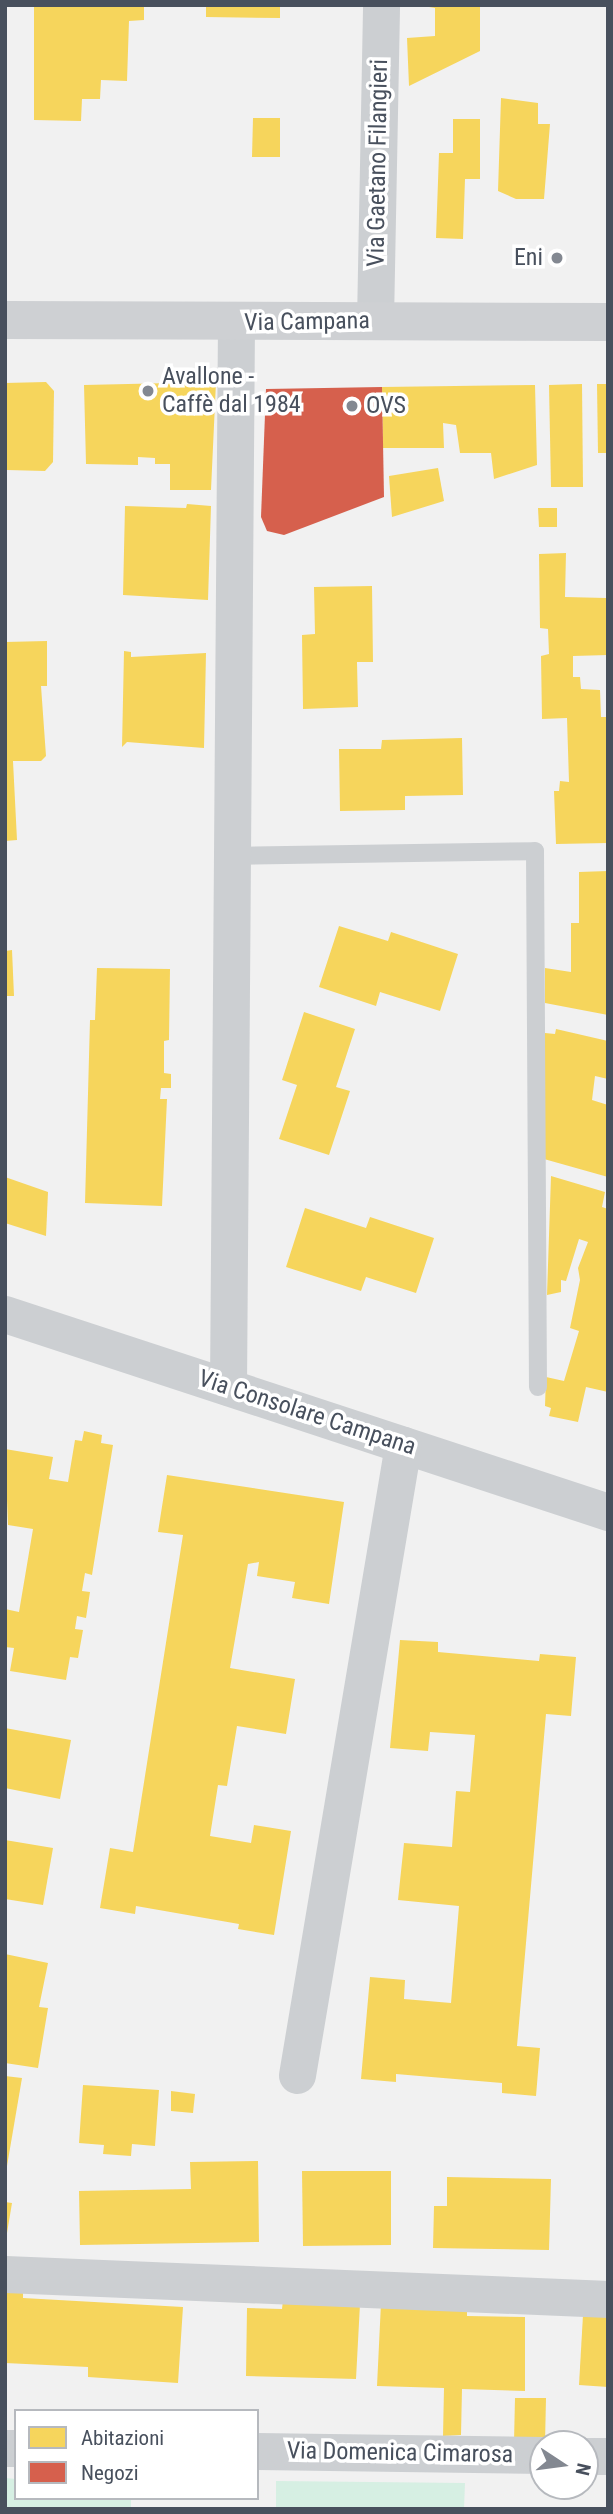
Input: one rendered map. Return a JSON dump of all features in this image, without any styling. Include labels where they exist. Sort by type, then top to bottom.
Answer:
[{"type":"main road","name":"Via Campana","points":[[5,320],[236,323],[608,322]]},
{"type":"street","name":"Via Gaetano Filangieri","points":[[375,321],[381,5]]},
{"type":"street","points":[[228,1387],[229,856],[236,323]]},
{"type":"street","name":"Via Consolare Campana","points":[[5,1314],[608,1512]]},
{"type":"street","points":[[297,2075],[403,1445]]},
{"type":"street","points":[[5,2274],[608,2299]]},
{"type":"street","name":"Via Domenica Cimarosa","points":[[259,2451],[529,2455]]},
{"type":"lane","points":[[229,856],[535,851],[538,1387]]},
{"type":"green space","points":[[5,2478],[14,2479],[14,2500],[131,2500],[131,2509],[5,2509]]},
{"type":"green space","points":[[276,2481],[465,2483],[464,2509],[276,2509]]},
{"type":"building: Abitazioni","points":[[34,5],[144,5],[144,20],[129,21],[127,81],[101,80],[100,99],[82,99],[81,121],[34,120]]},
{"type":"building: Abitazioni","points":[[206,5],[280,5],[280,18],[206,17]]},
{"type":"building: Abitazioni","points":[[417,5],[480,5],[480,51],[409,86],[407,38],[435,36],[435,8]]},
{"type":"building: Abitazioni","points":[[501,98],[538,103],[538,124],[550,124],[544,199],[516,199],[498,191]]},
{"type":"building: Abitazioni","points":[[253,118],[280,118],[280,157],[252,157]]},
{"type":"building: Abitazioni","points":[[453,119],[480,119],[480,179],[465,179],[463,239],[436,238],[439,153],[453,153]]},
{"type":"building: Abitazioni","points":[[46,382],[54,391],[53,462],[45,471],[7,470],[5,383]]},
{"type":"building: Abitazioni","points":[[216,382],[211,490],[170,490],[170,464],[155,464],[155,458],[138,457],[138,465],[86,464],[84,385]]},
{"type":"building: Abitazioni","points":[[582,384],[583,487],[551,487],[549,385]]},
{"type":"building: Abitazioni","points":[[597,384],[608,384],[608,453],[598,453]]},
{"type":"building: Abitazioni","points":[[535,385],[537,465],[494,479],[491,453],[460,453],[456,425],[443,423],[444,448],[383,448],[382,387]]},
{"type":"building: Abitazioni","points":[[438,468],[444,501],[392,517],[389,476]]},
{"type":"building: Abitazioni","points":[[187,504],[211,506],[208,600],[123,595],[125,506],[186,508]]},
{"type":"building: Abitazioni","points":[[538,508],[557,508],[557,527],[539,527]]},
{"type":"building: Abitazioni","points":[[566,553],[565,597],[606,598],[608,655],[573,656],[573,677],[580,677],[581,689],[600,690],[601,717],[608,717],[608,843],[556,844],[554,791],[559,791],[560,781],[569,782],[567,718],[542,719],[541,656],[549,654],[548,629],[540,628],[539,554]]},
{"type":"building: Abitazioni","points":[[372,586],[373,662],[357,662],[358,707],[303,709],[302,635],[315,634],[314,587]]},
{"type":"building: Abitazioni","points":[[47,641],[47,686],[41,686],[46,756],[41,761],[13,761],[17,840],[5,841],[5,642]]},
{"type":"building: Abitazioni","points":[[124,651],[131,652],[131,657],[206,653],[204,748],[127,742],[122,747]]},
{"type":"building: Abitazioni","points":[[462,738],[463,795],[405,796],[405,810],[340,811],[339,749],[381,749],[382,740]]},
{"type":"building: Abitazioni","points":[[608,871],[608,1015],[545,1003],[545,968],[571,972],[571,923],[579,923],[579,872]]},
{"type":"building: Abitazioni","points":[[339,926],[388,941],[391,932],[458,954],[440,1011],[380,992],[376,1006],[319,987]]},
{"type":"building: Abitazioni","points":[[12,950],[14,996],[5,996],[5,951]]},
{"type":"building: Abitazioni","points":[[97,968],[170,969],[169,1040],[164,1041],[164,1073],[171,1074],[171,1088],[161,1088],[160,1099],[167,1099],[162,1206],[85,1203],[90,1020],[95,1020]]},
{"type":"building: Abitazioni","points":[[304,1012],[355,1029],[336,1087],[350,1091],[329,1155],[279,1139],[297,1085],[282,1080]]},
{"type":"building: Abitazioni","points":[[556,1029],[608,1041],[608,1079],[595,1076],[592,1100],[608,1105],[608,1177],[544,1159],[545,1033],[555,1034]]},
{"type":"building: Abitazioni","points":[[551,1176],[605,1192],[602,1207],[608,1209],[608,1392],[586,1387],[578,1422],[549,1416],[551,1408],[545,1406],[546,1377],[564,1381],[579,1331],[570,1328],[580,1280],[578,1268],[588,1242],[579,1239],[566,1281],[561,1280],[561,1292],[547,1295]]},
{"type":"building: Abitazioni","points":[[5,1177],[48,1192],[46,1236],[5,1223]]},
{"type":"building: Abitazioni","points":[[305,1208],[366,1228],[370,1217],[434,1238],[416,1293],[366,1277],[361,1291],[286,1267]]},
{"type":"building: Abitazioni","points":[[84,1431],[102,1435],[101,1443],[113,1445],[92,1575],[85,1573],[82,1591],[90,1592],[86,1618],[77,1616],[75,1629],[83,1630],[78,1658],[70,1657],[66,1680],[10,1671],[14,1648],[5,1647],[5,1609],[19,1612],[33,1529],[8,1525],[5,1449],[53,1457],[49,1479],[68,1482],[75,1440],[82,1441]]},
{"type":"building: Abitazioni","points":[[167,1475],[344,1502],[329,1604],[292,1598],[295,1582],[257,1576],[259,1562],[248,1564],[230,1668],[295,1679],[286,1734],[237,1726],[227,1786],[218,1785],[210,1836],[251,1843],[254,1825],[291,1831],[274,1935],[238,1929],[239,1924],[136,1906],[135,1914],[100,1908],[110,1848],[133,1852],[183,1535],[158,1532]]},
{"type":"building: Abitazioni","points":[[400,1640],[438,1642],[438,1652],[539,1661],[540,1654],[576,1657],[571,1716],[546,1714],[517,2046],[540,2048],[536,2096],[502,2093],[502,2083],[396,2074],[396,2082],[361,2079],[370,1977],[405,1980],[404,1999],[451,2003],[459,1906],[398,1900],[404,1843],[452,1847],[456,1791],[470,1792],[475,1735],[430,1732],[428,1751],[390,1748]]},
{"type":"building: Abitazioni","points":[[5,1728],[71,1740],[60,1799],[5,1788]]},
{"type":"building: Abitazioni","points":[[5,1840],[53,1848],[43,1905],[5,1899]]},
{"type":"building: Abitazioni","points":[[5,1954],[48,1963],[39,2007],[48,2008],[38,2068],[5,2063]]},
{"type":"building: Abitazioni","points":[[5,2076],[22,2078],[7,2166],[5,2166]]},
{"type":"building: Abitazioni","points":[[83,2085],[159,2090],[155,2146],[132,2144],[131,2156],[103,2154],[104,2145],[79,2143]]},
{"type":"building: Abitazioni","points":[[171,2091],[195,2094],[193,2113],[171,2111]]},
{"type":"building: Abitazioni","points":[[258,2161],[259,2242],[80,2245],[79,2191],[191,2189],[190,2162]]},
{"type":"building: Abitazioni","points":[[302,2171],[391,2171],[391,2245],[303,2246]]},
{"type":"building: Abitazioni","points":[[447,2177],[551,2179],[549,2250],[433,2248],[434,2206],[447,2206]]},
{"type":"building: Abitazioni","points":[[5,2202],[12,2203],[7,2233],[5,2233]]},
{"type":"building: Abitazioni","points":[[5,2290],[23,2291],[23,2298],[183,2307],[178,2383],[88,2377],[88,2367],[5,2363]]},
{"type":"building: Abitazioni","points":[[283,2300],[360,2304],[356,2379],[246,2376],[247,2308],[282,2309]]},
{"type":"building: Abitazioni","points":[[381,2303],[467,2306],[467,2316],[525,2317],[525,2391],[462,2389],[461,2435],[443,2436],[444,2388],[377,2386]]},
{"type":"building: Abitazioni","points":[[583,2315],[608,2316],[608,2387],[579,2385]]},
{"type":"building: Abitazioni","points":[[515,2398],[546,2398],[545,2430],[529,2430],[529,2442],[514,2442]]},
{"type":"building: Negozi","points":[[382,387],[384,497],[284,535],[267,531],[261,517],[266,389]]},
{"type":"place","name":"Eni","points":[[557,258]]},
{"type":"place","name":"Avallone - Caffè dal 1984","points":[[148,391]]},
{"type":"place","name":"OVS","points":[[352,406]]}]
